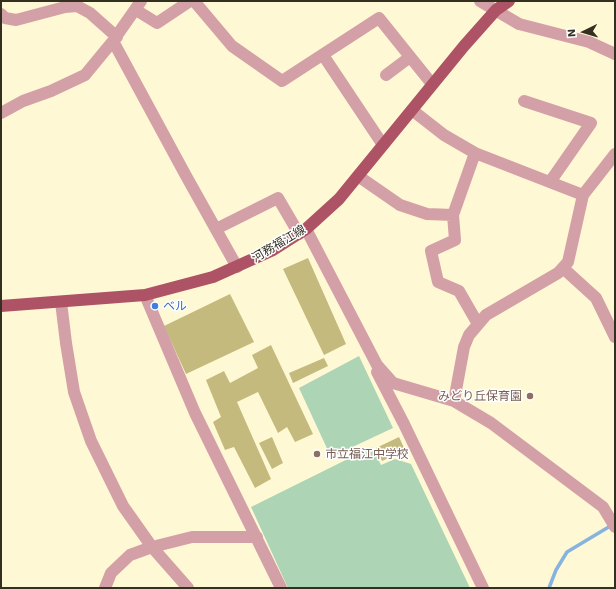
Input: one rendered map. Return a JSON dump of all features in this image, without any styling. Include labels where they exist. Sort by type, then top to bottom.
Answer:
[{"type":"main road","name":"河務福江線","points":[[1,306],[145,295],[213,277],[273,250],[302,231],[339,199],[432,84],[496,10],[509,1]]},
{"type":"street","points":[[1,113],[23,101],[51,91],[85,75],[115,39],[138,5],[157,23],[190,1]]},
{"type":"street","points":[[194,1],[232,46],[282,81],[379,18],[432,84]]},
{"type":"street","points":[[480,1],[519,24],[589,42],[615,54]]},
{"type":"street","points":[[1,14],[5,18],[16,20],[65,7],[77,6],[90,13],[115,39],[184,174],[238,267]]},
{"type":"street","points":[[323,55],[383,146]]},
{"type":"street","points":[[386,75],[410,57]]},
{"type":"street","points":[[524,101],[591,123],[550,182]]},
{"type":"street","points":[[412,110],[444,135],[475,153],[583,195]]},
{"type":"street","points":[[475,153],[453,215],[455,240],[431,251],[438,282],[459,291],[478,324]]},
{"type":"street","points":[[454,401],[464,347],[469,335],[486,315],[558,273],[568,262],[583,195],[615,154]]},
{"type":"street","points":[[358,176],[400,205],[427,214],[453,215]]},
{"type":"street","points":[[216,229],[278,198],[302,231],[377,366],[393,383],[454,401],[491,423],[603,507],[615,527]]},
{"type":"street","points":[[563,268],[596,298],[615,337]]},
{"type":"street","points":[[145,295],[195,413],[281,588]]},
{"type":"street","points":[[61,302],[74,392],[83,420],[101,464],[122,506],[152,547],[188,588]]},
{"type":"street","points":[[377,366],[377,372],[404,424],[483,588]]},
{"type":"street","points":[[105,588],[112,573],[130,555],[152,547],[192,537],[257,537]]},
{"type":"green space","points":[[359,356],[393,428],[331,457],[299,388]]},
{"type":"green space","points":[[372,447],[381,465],[395,459],[411,464],[470,588],[288,588],[251,507]]},
{"type":"building","points":[[308,258],[346,344],[324,355],[283,269]]},
{"type":"building","points":[[230,294],[254,342],[186,374],[164,326]]},
{"type":"building","points":[[271,345],[313,434],[295,442],[287,427],[278,433],[258,392],[237,402],[271,479],[255,488],[234,447],[225,450],[213,422],[221,417],[206,380],[224,371],[230,383],[258,368],[252,355]]},
{"type":"building","points":[[324,358],[328,366],[293,383],[289,373]]},
{"type":"building","points":[[272,437],[283,463],[272,469],[259,443]]},
{"type":"building","points":[[399,437],[405,450],[382,461],[376,448]]},
{"type":"waterway","points":[[549,588],[556,570],[567,552],[612,525]]},
{"type":"place","name":"ベル","points":[[155,306]]},
{"type":"place","name":"みどり丘保育園","points":[[530,396]]},
{"type":"place","name":"市立福江中学校","points":[[317,454]]}]
